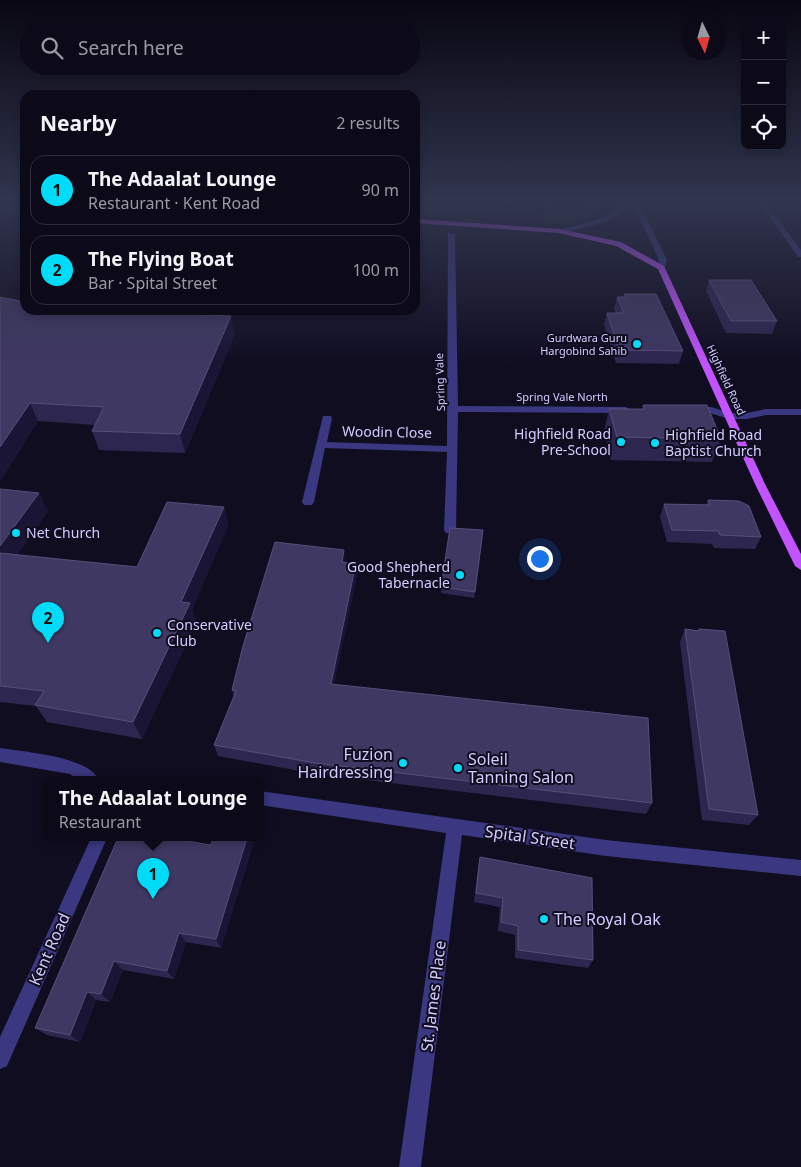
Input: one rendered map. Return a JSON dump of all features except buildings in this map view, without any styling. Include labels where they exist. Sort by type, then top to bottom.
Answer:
[{"type":"main road","points":[[642,257],[661,268]]},
{"type":"main road","name":"Highfield Road","points":[[661,268],[760,484],[801,566]]},
{"type":"street","name":"Spring Vale","points":[[450,530],[454,409],[451,257]]},
{"type":"street","name":"Highfield Road","points":[[661,268],[662,257]]},
{"type":"street","name":"Spring Vale North","points":[[454,409],[634,410]]},
{"type":"street","points":[[682,410],[711,410],[729,416],[747,416],[766,412],[801,412]]},
{"type":"street","name":"Woodin Close","points":[[308,502],[327,418]]},
{"type":"street","name":"Woodin Close","points":[[321,445],[453,449]]},
{"type":"street","points":[[0,755],[73,768],[85,776]]},
{"type":"street","name":"Spital Street","points":[[264,799],[606,848],[801,868]]},
{"type":"street","name":"St. James Place","points":[[410,1167],[455,826]]},
{"type":"street","name":"Kent Road","points":[[0,1059],[98,841]]},
{"type":"place","name":"Gurdwara Guru Hargobind Sahib","points":[[637,344]]},
{"type":"place","name":"Highfield Road Pre-School","points":[[621,442]]},
{"type":"place","name":"Highfield Road Baptist Church","points":[[655,443]]},
{"type":"place","name":"Net Church","points":[[16,533]]},
{"type":"place","name":"Good Shepherd Tabernacle","points":[[460,575]]},
{"type":"place","name":"Conservative Club","points":[[157,633]]},
{"type":"place","name":"The Flying Boat","points":[[48,643]]},
{"type":"place","name":"Fuzion Hairdressing","points":[[403,763]]},
{"type":"place","name":"Soleil Tanning Salon","points":[[458,768]]},
{"type":"place","name":"The Adaalat Lounge","points":[[153,899]]},
{"type":"place","name":"The Royal Oak","points":[[544,919]]}]
